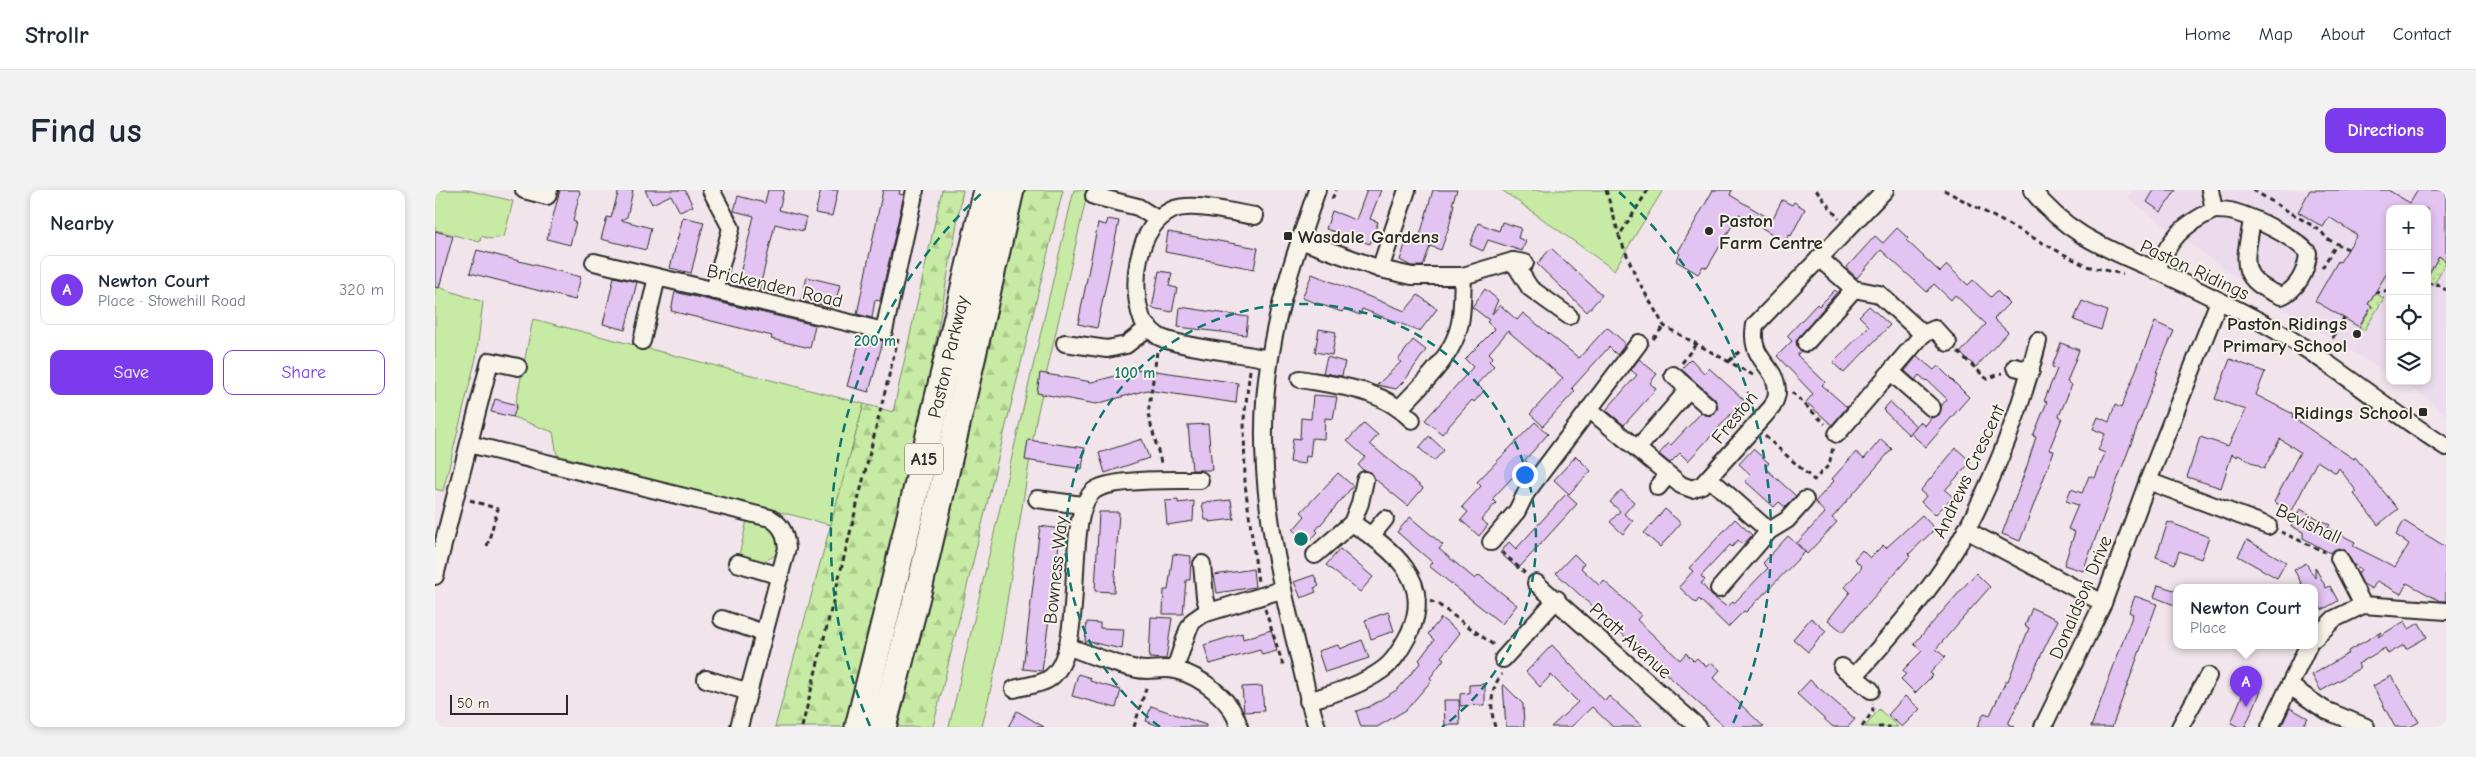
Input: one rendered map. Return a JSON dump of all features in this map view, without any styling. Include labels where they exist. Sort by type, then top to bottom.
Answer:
[{"type":"highway","name":"Paston Parkway","points":[[858,727],[901,556],[987,190]]},
{"type":"highway","name":"Paston Parkway","points":[[883,727],[921,581],[1011,190]]},
{"type":"street","points":[[524,190],[547,196],[549,190]]},
{"type":"street","points":[[711,190],[731,228],[714,291]]},
{"type":"street","points":[[892,333],[915,190]]},
{"type":"street","points":[[1317,190],[1281,300],[1269,359],[1263,431],[1265,487],[1281,590],[1317,727]]},
{"type":"street","points":[[1380,270],[1407,190]]},
{"type":"street","name":"Freston","points":[[1589,409],[1637,449],[1663,481],[1692,489],[1702,485],[1772,407],[1777,392],[1774,377],[1756,353],[1752,340],[1755,325],[1885,190]]},
{"type":"street","name":"Paston Ridings","points":[[2032,190],[2073,231],[2122,257],[2156,270],[2219,301],[2311,351],[2446,447]]},
{"type":"street","points":[[2210,190],[2214,210]]},
{"type":"street","points":[[1094,196],[1138,207],[1157,219]]},
{"type":"street","points":[[1255,216],[1189,206],[1173,209],[1157,219],[1145,240],[1136,281],[1143,321],[1154,332],[1177,342],[1269,359]]},
{"type":"street","points":[[2156,270],[2171,240],[2184,227],[2214,210],[2232,211],[2253,220],[2301,244],[2308,253],[2308,261],[2300,280],[2289,293],[2281,296],[2262,288],[2251,278],[2246,267],[2253,220]]},
{"type":"street","points":[[1300,240],[1380,270],[1412,276],[1463,276],[1519,262],[1530,288],[1569,316]]},
{"type":"street","points":[[1819,258],[1854,289],[1879,294],[1923,334]]},
{"type":"street","name":"Brickenden Road","points":[[594,262],[892,333]]},
{"type":"street","points":[[642,341],[657,276]]},
{"type":"street","points":[[1400,408],[1434,371],[1451,346],[1460,324],[1463,276]]},
{"type":"street","points":[[1806,343],[1854,289]]},
{"type":"street","name":"Donaldson Drive","points":[[2043,727],[2103,603],[2148,481],[2219,301]]},
{"type":"street","points":[[1837,434],[1923,334],[1935,329],[1948,343]]},
{"type":"street","points":[[1065,343],[1107,349],[1126,345],[1154,332]]},
{"type":"street","name":"Andrews Crescent","points":[[1871,690],[1848,672],[1939,573],[1966,530],[2021,405],[2023,369],[2039,341]]},
{"type":"street","points":[[1491,542],[1517,511],[1526,493],[1639,343]]},
{"type":"street","points":[[435,576],[490,361],[518,367]]},
{"type":"street","points":[[1891,372],[1931,408]]},
{"type":"street","points":[[1673,375],[1708,406]]},
{"type":"street","points":[[1300,379],[1365,390],[1400,408],[1412,420]]},
{"type":"street","points":[[1637,449],[1689,389]]},
{"type":"street","points":[[469,444],[770,518],[779,523],[787,548],[739,727]]},
{"type":"street","points":[[1709,478],[1769,531]]},
{"type":"street","name":"Bowness Way","points":[[1014,689],[1047,680],[1057,670],[1067,646],[1072,614],[1082,505],[1095,490],[1115,484],[1166,480],[1200,480]]},
{"type":"street","points":[[1315,555],[1351,524],[1360,503],[1365,480]]},
{"type":"street","name":"Bevishall","points":[[2148,481],[2215,504],[2268,526]]},
{"type":"street","points":[[1037,499],[1082,505]]},
{"type":"street","points":[[1719,589],[1769,531],[1787,520],[1805,500]]},
{"type":"street","points":[[1371,536],[1385,519]]},
{"type":"street","points":[[1309,701],[1365,681],[1384,669],[1401,649],[1415,621],[1418,596],[1410,575],[1397,556],[1371,536],[1351,524]]},
{"type":"street","points":[[1966,530],[2103,603]]},
{"type":"street","name":"Bevishall","points":[[2339,558],[2363,604]]},
{"type":"street","points":[[737,563],[780,576]]},
{"type":"street","points":[[1202,564],[1209,612]]},
{"type":"street","name":"Pratt Avenue","points":[[1536,583],[1557,599],[1698,727]]},
{"type":"street","points":[[1175,669],[1188,630],[1193,621],[1209,612],[1281,590]]},
{"type":"street","points":[[1506,656],[1557,599]]},
{"type":"street","points":[[2318,635],[2335,618],[2363,604],[2446,611]]},
{"type":"street","points":[[722,619],[764,632]]},
{"type":"street","name":"Bowness Way","points":[[1067,646],[1116,664],[1151,670],[1175,669],[1195,678],[1214,690],[1233,711],[1239,727]]},
{"type":"street","points":[[2270,727],[2307,649]]},
{"type":"street","points":[[2180,727],[2208,676]]},
{"type":"street","points":[[706,679],[749,692]]},
{"type":"street","points":[[2290,686],[2325,710],[2366,727]]},
{"type":"path","points":[[1607,190],[1619,236],[1636,277],[1664,326],[1762,380],[1774,377],[1837,434],[1829,465],[1814,480],[1755,427]]},
{"type":"path","points":[[1619,236],[1649,190]]},
{"type":"path","points":[[1816,190],[1847,229]]},
{"type":"path","name":"Paston Ridings","points":[[1944,190],[2086,266],[2132,276]]},
{"type":"path","points":[[2253,190],[2321,231],[2327,239],[2349,249]]},
{"type":"path","points":[[2431,284],[2435,283],[2446,290]]},
{"type":"path","points":[[2375,293],[2386,291]]},
{"type":"path","points":[[2326,348],[2344,318]]},
{"type":"path","points":[[1154,332],[1148,414],[1166,480]]},
{"type":"path","points":[[802,727],[892,333]]},
{"type":"path","points":[[1948,343],[1987,379],[2023,369]]},
{"type":"path","points":[[1673,375],[1696,344]]},
{"type":"path","points":[[462,498],[498,509],[487,546]]},
{"type":"path","name":"Bevishall","points":[[2268,526],[2339,558]]},
{"type":"path","points":[[1491,542],[1536,583]]},
{"type":"path","points":[[1418,596],[1439,605],[1506,656],[1506,670],[1495,682],[1493,693],[1495,727]]},
{"type":"path","points":[[1260,597],[1271,620],[1284,668]]},
{"type":"path","points":[[1134,727],[1151,670]]},
{"type":"path","points":[[1862,727],[1873,711],[1871,690]]},
{"type":"path","points":[[1878,727],[1890,727]]},
{"type":"shaded area","name":"Paston Ridings Primary School","points":[[2134,190],[2446,190],[2446,415],[2423,395],[2407,385],[2431,385],[2431,205],[2386,205],[2386,373],[2259,294],[2128,199]]},
{"type":"green space","points":[[435,190],[467,190],[513,201],[504,237],[490,239],[481,236],[480,242],[435,230]]},
{"type":"green space","points":[[942,190],[963,190],[909,490],[848,727],[775,727],[864,404],[893,412]]},
{"type":"green space","points":[[1025,190],[1063,190],[933,727],[898,727]]},
{"type":"green space","points":[[1074,190],[1088,190],[1036,420],[998,657],[982,727],[949,727]]},
{"type":"green space","points":[[1502,190],[1663,190],[1614,270]]},
{"type":"green space","points":[[2439,256],[2446,261],[2435,283],[2431,284],[2431,269]]},
{"type":"green space","points":[[435,286],[483,302],[476,358],[443,491],[435,489]]},
{"type":"green space","points":[[2375,293],[2384,298],[2364,331],[2359,327],[2372,306],[2362,300]]},
{"type":"green space","points":[[533,319],[864,404],[831,525],[557,455],[553,432],[513,417]]},
{"type":"green space","points":[[747,520],[772,527],[780,536],[778,551],[774,556],[761,562],[739,556]]},
{"type":"green space","points":[[1879,709],[1898,727],[1865,727]]},
{"type":"building","points":[[560,190],[579,190],[580,193],[573,221],[576,222],[570,245],[547,239]]},
{"type":"building","points":[[619,190],[633,190],[627,217],[621,220],[651,228],[646,250],[601,239],[607,217],[611,218]]},
{"type":"building","points":[[645,190],[685,190],[693,206],[680,212],[671,195],[652,204]]},
{"type":"building","points":[[768,190],[784,190],[779,210],[806,217],[803,231],[775,224],[759,291],[737,286],[754,216],[734,211],[738,196],[765,203]]},
{"type":"building","points":[[821,190],[838,190],[832,216],[815,213]]},
{"type":"building","points":[[883,190],[900,190],[899,194],[904,195],[880,301],[875,300],[872,318],[857,314]]},
{"type":"building","points":[[1367,190],[1381,190],[1370,219],[1378,222],[1370,244],[1326,229],[1332,211],[1356,220]]},
{"type":"building","points":[[1433,190],[1457,190],[1452,204],[1454,204],[1449,227],[1441,250],[1430,246],[1423,266],[1411,266],[1400,260],[1406,242],[1417,246]]},
{"type":"building","name":"Paston Farm Centre","points":[[1713,190],[1732,190],[1730,195],[1772,220],[1782,200],[1792,205],[1794,202],[1805,209],[1791,236],[1789,235],[1783,244],[1772,234],[1739,214],[1707,268],[1703,266],[1698,274],[1676,261],[1680,254],[1678,252]]},
{"type":"building","points":[[2154,190],[2176,190],[2161,212],[2147,202]]},
{"type":"building","points":[[2310,190],[2388,190],[2410,203],[2418,190],[2446,190],[2446,261],[2439,256],[2431,270],[2431,205],[2386,205],[2386,275],[2368,304],[2372,306],[2359,327],[2315,301],[2338,261],[2340,262],[2357,235],[2329,217],[2323,227],[2298,212]]},
{"type":"building","points":[[683,217],[704,222],[691,273],[670,268]]},
{"type":"building","points":[[1108,219],[1119,221],[1097,328],[1078,324],[1098,223],[1106,225]]},
{"type":"building","points":[[1502,222],[1521,228],[1518,238],[1526,241],[1522,251],[1488,240],[1483,251],[1470,245],[1478,223],[1499,231]]},
{"type":"building","points":[[1897,228],[1908,238],[1906,240],[1940,272],[1947,265],[1968,285],[1973,280],[1991,297],[1997,291],[2009,303],[1994,319],[2008,332],[1976,367],[1960,353],[1986,324],[1955,295],[1951,300],[1934,284],[1927,292],[1881,250],[1857,278],[1846,268],[1875,236],[1883,243]]},
{"type":"building","points":[[435,231],[453,236],[439,288],[435,287]]},
{"type":"building","points":[[1168,232],[1258,248],[1254,269],[1165,252]]},
{"type":"building","points":[[1551,248],[1602,295],[1587,312],[1537,264]]},
{"type":"building","points":[[477,250],[581,277],[575,300],[470,273]]},
{"type":"building","points":[[1159,271],[1172,273],[1169,286],[1177,288],[1172,312],[1152,308]]},
{"type":"building","points":[[1312,274],[1405,311],[1418,295],[1437,309],[1420,331],[1362,309],[1360,315],[1344,309],[1342,312],[1302,298]]},
{"type":"building","points":[[614,277],[637,282],[625,330],[603,324]]},
{"type":"building","points":[[807,277],[840,285],[834,307],[801,301]]},
{"type":"building","points":[[1485,289],[1498,300],[1492,314],[1500,305],[1517,320],[1523,313],[1579,358],[1607,327],[1624,342],[1624,346],[1617,355],[1609,347],[1572,388],[1575,391],[1543,426],[1530,414],[1563,378],[1508,331],[1489,353],[1493,357],[1489,361],[1494,366],[1477,384],[1484,391],[1474,402],[1472,400],[1442,434],[1425,420],[1473,367],[1465,359],[1495,329],[1487,322],[1489,320],[1472,307]]},
{"type":"building","points":[[1835,290],[1837,292],[1796,341],[1797,347],[1801,351],[1797,355],[1825,382],[1822,385],[1847,407],[1832,425],[1806,402],[1813,394],[1777,356],[1792,341],[1787,336],[1817,304],[1819,306]]},
{"type":"building","points":[[675,292],[815,325],[810,348],[771,339],[772,336],[671,311]]},
{"type":"building","points":[[2082,301],[2107,311],[2101,330],[2074,320]]},
{"type":"building","points":[[1869,306],[1890,325],[1844,373],[1833,363],[1869,326],[1859,316]]},
{"type":"building","points":[[1180,307],[1248,317],[1246,335],[1178,327]]},
{"type":"building","points":[[2155,322],[2174,331],[2156,372],[2158,372],[2083,571],[2064,565],[2075,532],[2068,529],[2078,505],[2066,501],[2071,489],[2082,493],[2089,476],[2095,478],[2105,453],[2098,450],[2105,434],[2093,429],[2098,417],[2109,422],[2115,405],[2121,408]]},
{"type":"building","points":[[1319,329],[1336,332],[1332,355],[1315,352]]},
{"type":"building","points":[[861,336],[883,341],[869,392],[847,386]]},
{"type":"building","points":[[1413,340],[1426,350],[1405,380],[1396,389],[1377,385],[1401,362],[1398,360]]},
{"type":"building","points":[[2061,343],[2079,350],[2067,382],[2072,385],[2059,416],[2062,418],[2049,450],[2054,451],[2020,541],[2002,534],[2026,469],[2036,437],[2033,436],[2047,402],[2044,401],[2057,369],[2052,367]]},
{"type":"building","points":[[1917,356],[1934,370],[1938,366],[1969,397],[1926,447],[1910,433],[1920,422],[1925,426],[1931,418],[1939,415],[1942,405],[1947,399],[1927,380],[1919,375],[1915,380],[1905,371]]},
{"type":"building","points":[[1327,357],[1345,362],[1342,376],[1323,373]]},
{"type":"building","points":[[1639,359],[1657,374],[1650,383],[1656,389],[1624,425],[1606,410],[1637,375],[1631,370]]},
{"type":"building","points":[[1691,359],[1704,373],[1709,368],[1744,400],[1688,461],[1680,453],[1670,463],[1659,454],[1669,443],[1671,445],[1701,413],[1711,416],[1718,408],[1715,399],[1681,369]]},
{"type":"building","points":[[2230,359],[2265,372],[2256,395],[2293,414],[2292,417],[2354,459],[2355,457],[2398,509],[2378,525],[2354,494],[2357,492],[2339,468],[2336,473],[2317,461],[2292,511],[2274,502],[2300,452],[2280,439],[2264,469],[2238,455],[2237,457],[2232,454],[2221,488],[2187,477],[2200,437],[2228,446],[2246,410],[2215,399]]},
{"type":"building","points":[[1142,369],[1238,383],[1236,403],[1147,390],[1096,404],[1037,393],[1040,373],[1092,382]]},
{"type":"building","points":[[1313,395],[1337,397],[1333,419],[1325,418],[1324,439],[1312,438],[1310,457],[1306,456],[1305,464],[1290,462],[1293,438],[1300,439],[1301,418],[1311,419]]},
{"type":"building","points":[[495,399],[517,405],[513,417],[491,412]]},
{"type":"building","points":[[1890,402],[1916,426],[1909,435],[1883,410]]},
{"type":"building","points":[[1535,422],[1548,434],[1525,460],[1527,462],[1492,499],[1496,503],[1481,520],[1488,525],[1479,536],[1461,520],[1468,512],[1462,507],[1481,486],[1477,482]]},
{"type":"building","points":[[1364,423],[1378,435],[1370,444],[1423,488],[1408,506],[1375,479],[1371,472],[1363,470],[1358,465],[1365,457],[1347,441]]},
{"type":"building","points":[[1208,424],[1212,470],[1192,470],[1188,425]]},
{"type":"building","points":[[1429,436],[1444,450],[1434,461],[1419,448]]},
{"type":"building","points":[[1142,439],[1149,458],[1105,473],[1099,453]]},
{"type":"building","points":[[1881,439],[1892,449],[1832,518],[1837,522],[1807,554],[1797,543],[1825,513],[1815,502],[1856,452],[1864,459]]},
{"type":"building","points":[[1028,440],[1085,448],[1082,469],[1025,460]]},
{"type":"building","points":[[1956,448],[1971,462],[1945,490],[1953,497],[1935,515],[1921,502],[1926,496],[1920,491]]},
{"type":"building","points":[[1753,449],[1769,463],[1765,468],[1796,496],[1785,507],[1779,502],[1774,507],[1745,481],[1751,475],[1739,464]]},
{"type":"building","points":[[1576,456],[1591,471],[1569,494],[1554,480]]},
{"type":"building","points":[[1338,473],[1353,486],[1316,530],[1318,532],[1308,543],[1293,530],[1305,516],[1301,512]]},
{"type":"building","points":[[1621,490],[1634,502],[1624,514],[1633,521],[1623,534],[1610,522],[1620,511],[1610,502]]},
{"type":"building","points":[[1566,494],[1577,504],[1518,569],[1500,553],[1509,542],[1516,549]]},
{"type":"building","points":[[1178,500],[1178,503],[1194,501],[1193,521],[1167,525],[1165,501]]},
{"type":"building","points":[[1231,500],[1234,519],[1209,522],[1209,520],[1205,520],[1202,503]]},
{"type":"building","points":[[1665,509],[1681,523],[1660,547],[1644,533]]},
{"type":"building","points":[[2300,509],[2330,525],[2328,528],[2355,542],[2353,546],[2395,567],[2409,544],[2396,535],[2404,521],[2446,547],[2446,601],[2440,601],[2407,583],[2401,594],[2377,581],[2372,589],[2363,584],[2358,574],[2361,569],[2354,565],[2345,550],[2339,548],[2330,553],[2303,538],[2303,532],[2291,526]]},
{"type":"building","points":[[1099,512],[1119,512],[1114,592],[1095,591]]},
{"type":"building","points":[[1922,515],[1935,529],[1908,555],[1910,556],[1843,632],[1828,620],[1850,592],[1845,587],[1862,567],[1854,559],[1862,550],[1870,558],[1883,545],[1886,548]]},
{"type":"building","points":[[1410,517],[1443,545],[1439,549],[1475,579],[1479,575],[1517,605],[1502,624],[1429,566],[1432,562],[1397,532]]},
{"type":"building","points":[[1735,519],[1752,535],[1743,545],[1738,540],[1732,547],[1730,545],[1701,576],[1705,580],[1701,583],[1712,596],[1727,607],[1734,603],[1768,568],[1763,563],[1788,536],[1805,552],[1746,612],[1744,611],[1728,627],[1699,599],[1696,603],[1679,587],[1693,571],[1689,568]]},
{"type":"building","points":[[2168,522],[2209,537],[2201,559],[2179,551],[2175,564],[2156,557]]},
{"type":"building","points":[[1040,526],[1061,529],[1042,671],[1023,669]]},
{"type":"building","points":[[2247,540],[2286,562],[2277,578],[2238,556]]},
{"type":"building","points":[[1340,549],[1373,577],[1360,592],[1326,565]]},
{"type":"building","points":[[1173,554],[1191,556],[1190,580],[1186,580],[1183,614],[1163,614],[1164,590],[1168,590]]},
{"type":"building","points":[[1574,554],[1584,564],[1581,568],[1600,586],[1604,581],[1621,596],[1641,615],[1637,620],[1680,660],[1686,653],[1694,661],[1697,658],[1706,667],[1711,662],[1720,670],[1713,678],[1764,727],[1725,727],[1631,642],[1556,573]]},
{"type":"building","points":[[2306,563],[2315,578],[2315,567],[2326,588],[2330,586],[2338,601],[2322,610],[2318,603],[2318,584],[2302,584],[2294,570]]},
{"type":"building","points":[[1253,569],[1255,587],[1217,593],[1214,575]]},
{"type":"building","points":[[1976,573],[1990,587],[1936,649],[1945,657],[1930,673],[1933,675],[1915,693],[1901,679],[1906,674],[1903,670],[1922,651],[1914,644]]},
{"type":"building","points":[[1314,575],[1319,586],[1314,588],[1316,592],[1301,598],[1294,582]]},
{"type":"building","points":[[2158,585],[2173,590],[2173,604],[2154,597]]},
{"type":"building","points":[[2135,596],[2157,604],[2112,727],[2091,727],[2133,614],[2129,612]]},
{"type":"building","points":[[2032,608],[2058,620],[2008,724],[2014,727],[1977,727],[1984,713],[1990,715],[2006,681],[2008,681],[2029,628],[2025,626]]},
{"type":"building","points":[[1388,612],[1394,631],[1371,639],[1365,620]]},
{"type":"building","points":[[1151,617],[1172,618],[1166,659],[1149,658]]},
{"type":"building","points":[[1441,618],[1460,633],[1441,657],[1444,659],[1430,678],[1432,680],[1406,710],[1377,727],[1361,727],[1356,711],[1369,707],[1398,689],[1421,662],[1419,660],[1434,640],[1428,634]]},
{"type":"building","points":[[1811,618],[1826,631],[1808,652],[1793,639]]},
{"type":"building","points":[[2405,621],[2409,629],[2419,623],[2427,637],[2406,649],[2404,645],[2388,654],[2385,648],[2358,664],[2360,668],[2321,691],[2312,675],[2349,653],[2348,651],[2381,632],[2378,637]]},
{"type":"building","points":[[1087,622],[1100,623],[1100,628],[1124,629],[1122,649],[1085,641]]},
{"type":"building","points":[[1271,630],[1277,651],[1262,655],[1260,650],[1210,664],[1204,645],[1242,633],[1243,639]]},
{"type":"building","points":[[1362,640],[1369,658],[1325,672],[1318,651],[1338,645],[1340,649]]},
{"type":"building","points":[[1552,645],[1605,701],[1609,696],[1643,727],[1613,727],[1592,707],[1571,727],[1551,727],[1578,702],[1551,675],[1540,687],[1526,672]]},
{"type":"building","points":[[1078,674],[1091,678],[1090,681],[1121,690],[1116,708],[1072,696]]},
{"type":"building","points":[[2391,676],[2419,722],[2410,727],[2395,727],[2373,686]]},
{"type":"building","points":[[1810,680],[1855,719],[1848,727],[1833,727],[1797,694]]},
{"type":"building","points":[[2247,683],[2261,691],[2245,727],[2239,727],[2231,723]]},
{"type":"building","points":[[1485,684],[1485,705],[1460,706],[1460,694],[1469,693],[1469,685]]},
{"type":"building","points":[[1503,684],[1523,704],[1524,727],[1506,727]]},
{"type":"building","points":[[1262,686],[1264,711],[1244,712],[1242,687]]},
{"type":"building","points":[[1905,696],[1920,709],[1902,727],[1888,715]]},
{"type":"building","points":[[1444,700],[1459,700],[1460,725],[1445,725]]},
{"type":"building","points":[[1151,706],[1206,725],[1206,727],[1161,727],[1146,721]]},
{"type":"building","points":[[2290,708],[2308,718],[2302,727],[2281,727]]},
{"type":"building","points":[[1017,711],[1044,727],[1008,727]]},
{"type":"place","name":"Paston Farm Centre","points":[[1709,231]]},
{"type":"place","name":"Wasdale Gardens","points":[[1288,236]]},
{"type":"place","name":"Paston Ridings Primary School","points":[[2357,334]]},
{"type":"place","name":"Ridings School","points":[[2423,412]]},
{"type":"place","name":"Newton Court","points":[[2246,707]]}]
